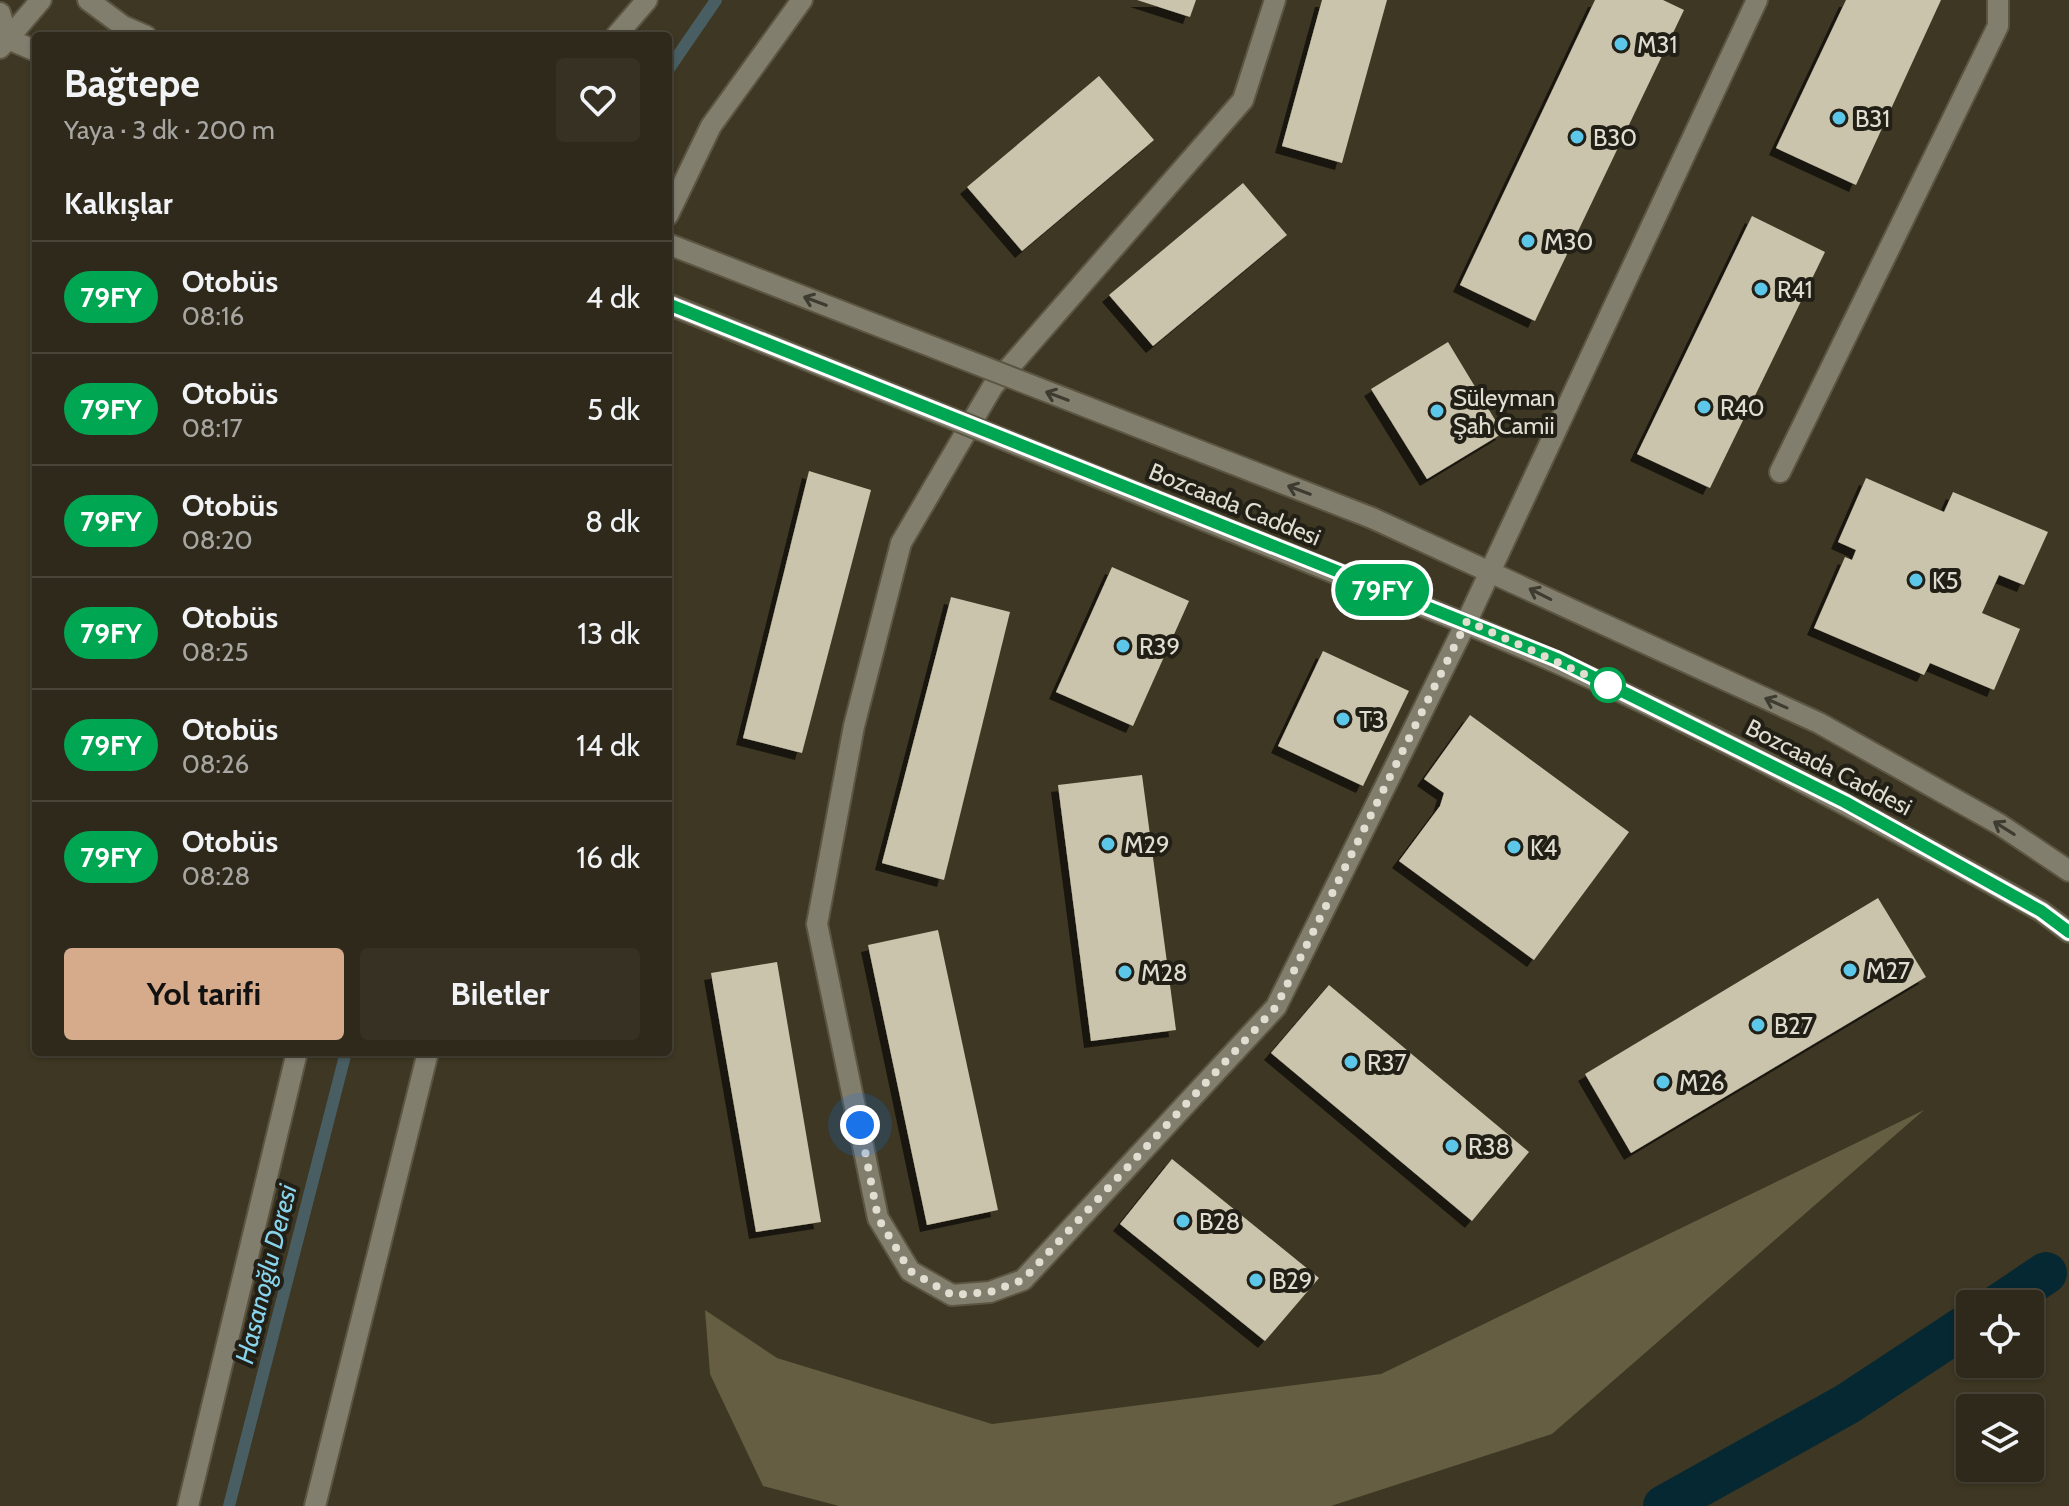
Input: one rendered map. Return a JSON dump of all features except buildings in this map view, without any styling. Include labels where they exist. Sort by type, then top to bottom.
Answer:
[{"type":"street","points":[[4,44],[41,0]]},
{"type":"street","points":[[88,0],[123,26],[137,32]]},
{"type":"street","points":[[619,32],[647,0]]},
{"type":"street","points":[[672,207],[711,126],[802,0]]},
{"type":"street","points":[[1275,0],[1243,100],[993,386],[901,543],[854,726],[817,924],[878,1218],[910,1271],[952,1295],[990,1292],[1023,1280],[1276,1007],[1467,621],[1757,0]]},
{"type":"street","points":[[1780,472],[1998,26],[1998,0]]},
{"type":"street","points":[[0,13],[4,44]]},
{"type":"street","points":[[4,44],[32,50]]},
{"type":"street","name":"Bozcaada Caddesi","points":[[672,246],[1372,518],[1489,569],[1819,723],[1999,824],[2069,871]]},
{"type":"street","name":"Bozcaada Caddesi","points":[[672,306],[1350,579],[1467,621],[1557,659],[1845,802],[2041,911],[2069,932]]},
{"type":"street","points":[[188,1506],[296,1056]]},
{"type":"street","points":[[315,1506],[427,1056]]},
{"type":"shaded area","points":[[1924,1110],[1552,1434],[1331,1506],[839,1506],[763,1486],[710,1374],[705,1310],[777,1358],[992,1424],[1381,1374]]},
{"type":"waterway","name":"Hasanoğlu Deresi","points":[[672,64],[716,0]]},
{"type":"waterway","name":"Hasanoğlu Deresi","points":[[229,1506],[345,1056]]},
{"type":"waterway","points":[[2021,1290],[2046,1273]]},
{"type":"waterway","points":[[1664,1506],[1847,1404],[1956,1332]]},
{"type":"bus line","name":"79FY","points":[[672,306],[1350,579],[1467,621],[1557,659],[1845,802],[2041,911],[2069,932]]},
{"type":"place","name":"M31","points":[[1621,44]]},
{"type":"place","name":"B31","points":[[1839,118]]},
{"type":"place","name":"B30","points":[[1577,137]]},
{"type":"place","name":"M30","points":[[1528,241]]},
{"type":"place","name":"R41","points":[[1761,289]]},
{"type":"place","name":"R40","points":[[1704,407]]},
{"type":"place","name":"Süleyman Şah Camii","points":[[1437,411]]},
{"type":"place","name":"K5","points":[[1916,580]]},
{"type":"place","name":"R39","points":[[1123,646]]},
{"type":"place","name":"T3","points":[[1343,719]]},
{"type":"place","name":"M29","points":[[1108,844]]},
{"type":"place","name":"K4","points":[[1514,847]]},
{"type":"place","name":"M27","points":[[1850,970]]},
{"type":"place","name":"M28","points":[[1125,972]]},
{"type":"place","name":"B27","points":[[1758,1025]]},
{"type":"place","name":"R37","points":[[1351,1062]]},
{"type":"place","name":"M26","points":[[1663,1082]]},
{"type":"place","name":"R38","points":[[1452,1146]]},
{"type":"place","name":"B28","points":[[1183,1221]]},
{"type":"place","name":"B29","points":[[1256,1280]]},
{"type":"route","points":[[860,1125],[878,1218],[910,1271],[952,1295],[990,1292],[1023,1280],[1276,1007],[1467,621],[1557,659],[1608,685]]}]
